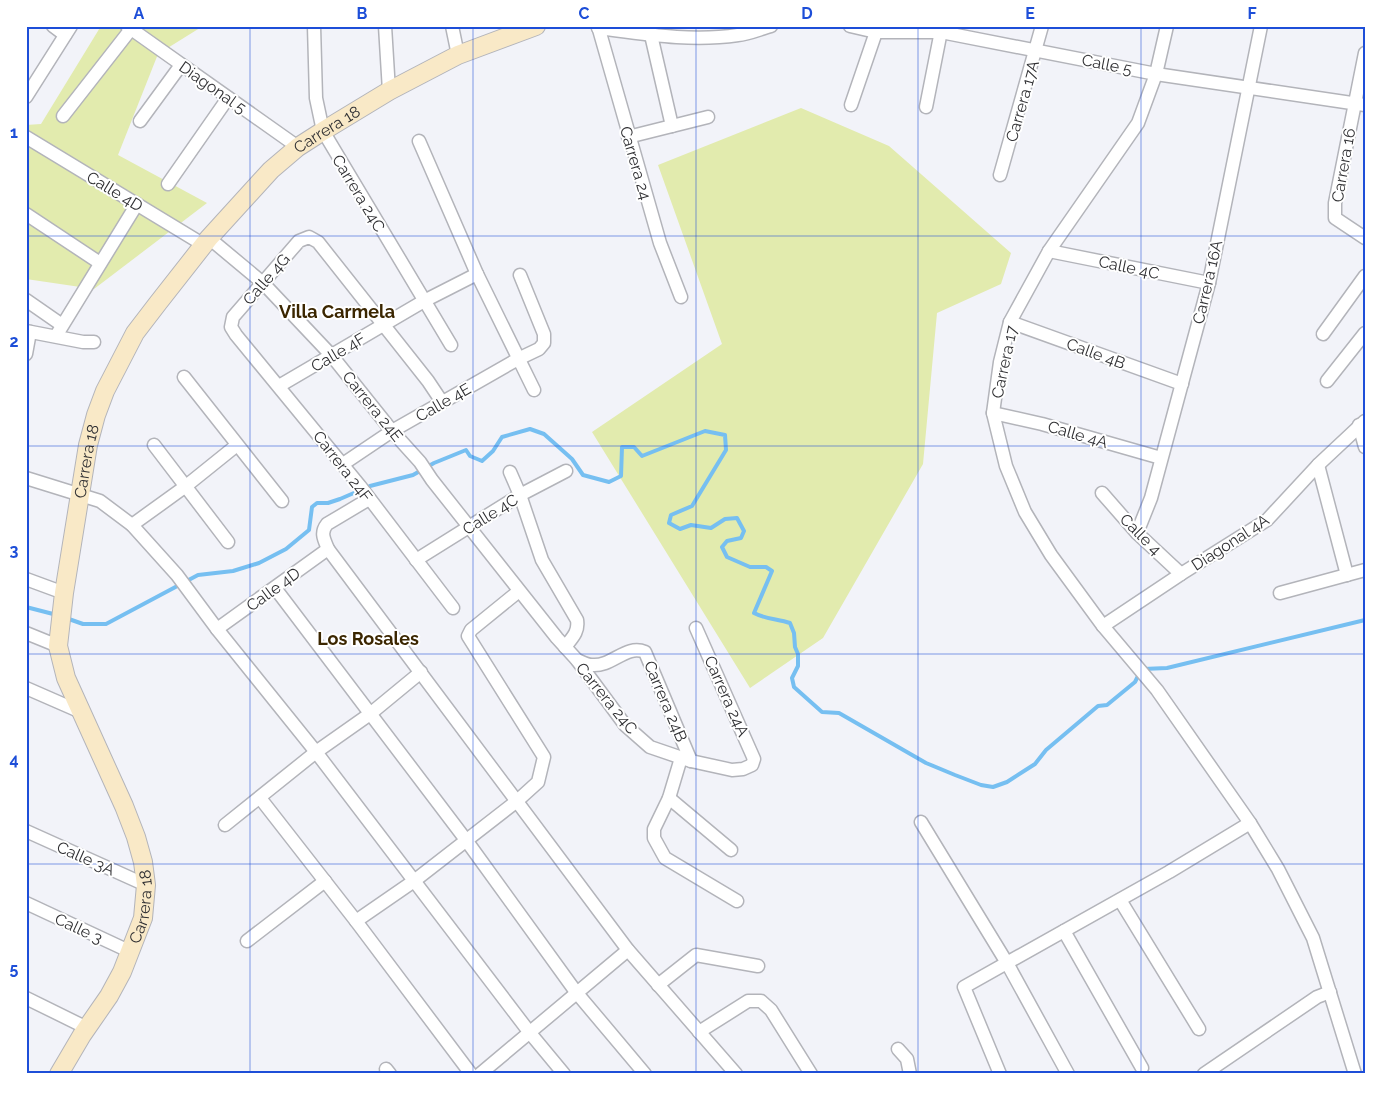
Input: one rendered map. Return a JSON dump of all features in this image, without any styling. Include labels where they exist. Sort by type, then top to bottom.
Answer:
[{"type":"street","points":[[28,91],[68,31],[53,26]]},
{"type":"street","name":"Carrera 24C","points":[[314,26],[316,98],[323,131],[450,345]]},
{"type":"street","points":[[385,26],[389,92]]},
{"type":"street","points":[[452,26],[458,54]]},
{"type":"street","name":"Carrera 18","points":[[59,1074],[109,996],[131,952],[144,918],[146,885],[143,862],[136,837],[124,806],[66,678],[58,646],[63,597],[88,445],[105,391],[135,333],[206,241],[271,170],[298,147],[389,92],[458,54],[536,26]]},
{"type":"street","points":[[598,27],[651,35],[714,38],[740,35],[771,26]]},
{"type":"street","name":"Calle 5","points":[[850,26],[876,32],[942,29],[1156,74],[1359,104]]},
{"type":"street","name":"Carrera 17A","points":[[1000,175],[1042,26]]},
{"type":"street","name":"Carrera 17","points":[[1167,26],[1156,74],[1138,122],[1049,251],[1010,322],[1000,362],[993,413],[1006,466],[1025,512],[1051,554],[1103,626],[1157,690],[1250,823],[1278,869],[1313,938],[1355,1074]]},
{"type":"street","name":"Carrera 16A","points":[[1137,532],[1151,498],[1209,283],[1261,26]]},
{"type":"street","name":"Carrera 24","points":[[598,27],[628,137],[660,242],[681,297]]},
{"type":"street","points":[[63,116],[129,28]]},
{"type":"street","name":"Diagonal 5","points":[[129,28],[298,147]]},
{"type":"street","points":[[926,107],[942,29]]},
{"type":"street","points":[[851,104],[876,32]]},
{"type":"street","points":[[651,35],[672,126]]},
{"type":"street","name":"Carrera 16","points":[[1365,53],[1359,104],[1335,203],[1335,218],[1365,238]]},
{"type":"street","points":[[140,121],[181,64]]},
{"type":"street","points":[[168,184],[228,98]]},
{"type":"street","points":[[628,137],[708,117]]},
{"type":"street","name":"Calle 4D","points":[[26,136],[137,204],[206,241]]},
{"type":"street","points":[[419,141],[476,274],[534,390]]},
{"type":"street","points":[[59,330],[137,204]]},
{"type":"street","points":[[26,214],[100,263]]},
{"type":"street","name":"Calle 4G","points":[[231,327],[233,317],[263,282],[299,241],[309,237],[318,242],[383,325]]},
{"type":"street","name":"Carrera 24E","points":[[206,241],[263,282],[332,356],[392,431],[420,462],[519,591]]},
{"type":"street","name":"Calle 4C","points":[[1049,251],[1209,283]]},
{"type":"street","name":"Calle 4F","points":[[279,386],[424,301],[476,274]]},
{"type":"street","name":"Calle 4E","points":[[343,464],[392,431],[518,358],[539,349],[544,343],[544,334],[520,276]]},
{"type":"street","points":[[1323,334],[1365,276]]},
{"type":"street","points":[[26,300],[59,330],[82,342],[94,342]]},
{"type":"street","name":"Calle 4B","points":[[1010,322],[1182,384]]},
{"type":"street","points":[[383,325],[428,381],[442,402]]},
{"type":"street","name":"Carrera 24F","points":[[231,327],[343,464],[452,608]]},
{"type":"street","points":[[26,354],[28,331],[59,330]]},
{"type":"street","points":[[1327,382],[1365,333]]},
{"type":"street","points":[[184,377],[282,501]]},
{"type":"street","name":"Calle 4A","points":[[993,413],[1042,424],[1162,458]]},
{"type":"street","points":[[1362,423],[1365,447]]},
{"type":"street","name":"Diagonal 4A","points":[[1103,626],[1267,520],[1318,465],[1362,423]]},
{"type":"street","points":[[154,445],[228,542]]},
{"type":"street","points":[[132,525],[186,486],[237,445]]},
{"type":"street","points":[[1318,465],[1346,575]]},
{"type":"street","name":"Calle 4C","points":[[416,560],[520,495],[566,471]]},
{"type":"street","name":"Carrera 24C","points":[[510,472],[520,495],[542,560],[577,620],[578,627],[576,633],[565,647]]},
{"type":"street","points":[[26,478],[100,501],[132,525],[176,575],[316,752],[530,1033],[564,1074]]},
{"type":"street","name":"Calle 4","points":[[1102,493],[1137,532],[1182,574]]},
{"type":"street","points":[[365,494],[326,524],[322,530],[328,549],[422,672],[628,950],[736,1074]]},
{"type":"street","name":"Calle 4D","points":[[218,629],[328,549]]},
{"type":"street","points":[[1280,594],[1365,570]]},
{"type":"street","points":[[26,579],[63,597]]},
{"type":"street","points":[[275,588],[466,840],[576,992],[645,1074]]},
{"type":"street","points":[[356,921],[414,881],[517,801],[538,782],[544,757],[468,636],[471,630],[519,591]]},
{"type":"street","name":"Carrera 24C","points":[[519,591],[577,660],[625,725],[650,747],[686,760]]},
{"type":"street","name":"Carrera 24A","points":[[686,760],[732,770],[743,769],[752,765],[754,759],[696,628]]},
{"type":"street","points":[[26,633],[58,646]]},
{"type":"street","name":"Carrera 24B","points":[[577,660],[597,665],[634,649],[645,652],[686,760]]},
{"type":"street","points":[[225,825],[316,752],[370,714],[422,672]]},
{"type":"street","points":[[26,688],[81,712]]},
{"type":"street","points":[[686,760],[654,829],[654,838],[665,858],[737,901]]},
{"type":"street","points":[[260,798],[472,1074]]},
{"type":"street","points":[[669,798],[731,850]]},
{"type":"street","points":[[921,822],[1007,963],[1068,1074]]},
{"type":"street","points":[[1000,1074],[964,987],[1120,900],[1250,823]]},
{"type":"street","name":"Calle 3A","points":[[26,831],[146,885]]},
{"type":"street","points":[[247,941],[325,881]]},
{"type":"street","points":[[1120,900],[1199,1029]]},
{"type":"street","name":"Calle 3","points":[[26,903],[131,952]]},
{"type":"street","points":[[1064,931],[1142,1068]]},
{"type":"street","points":[[480,1074],[628,950]]},
{"type":"street","points":[[658,985],[696,955],[758,966]]},
{"type":"street","points":[[1204,1074],[1317,997],[1330,992]]},
{"type":"street","points":[[26,998],[87,1028]]},
{"type":"street","points":[[698,1032],[748,1001],[761,1001],[771,1010],[811,1074]]},
{"type":"street","points":[[898,1049],[907,1059],[910,1074]]},
{"type":"green space","points":[[101,26],[203,26],[158,54],[118,155],[207,203],[94,289],[26,279],[26,125],[41,124]]},
{"type":"green space","points":[[801,108],[889,146],[1011,253],[1001,284],[937,313],[923,464],[823,638],[750,688],[592,432],[722,344],[658,165]]},
{"type":"waterway","points":[[66,618],[83,624],[106,624],[198,575],[233,571],[259,563],[286,549],[309,530],[312,507],[317,503],[328,503],[370,486],[413,475],[434,463],[466,450],[470,456],[482,461],[493,451],[502,437],[530,429],[544,434],[572,459],[583,475],[609,482],[621,476],[622,447],[634,447],[642,456],[705,431],[725,435],[726,450],[692,506],[671,515],[669,523],[680,529],[691,525],[711,528],[725,519],[737,518],[744,531],[741,538],[727,541],[722,547],[727,557],[750,567],[766,567],[772,571],[754,613],[790,623],[798,654],[798,666],[792,678],[794,687],[822,712],[839,713],[926,763],[981,785],[993,787],[1007,782],[1035,764],[1046,750],[1098,706],[1107,705],[1135,682],[1139,674]]},
{"type":"waterway","points":[[26,607],[57,615]]},
{"type":"waterway","points":[[1143,669],[1167,668],[1365,620]]},
{"type":"district","name":"Villa Carmela","points":[[337,312]]},
{"type":"district","name":"Los Rosales","points":[[368,639]]}]
